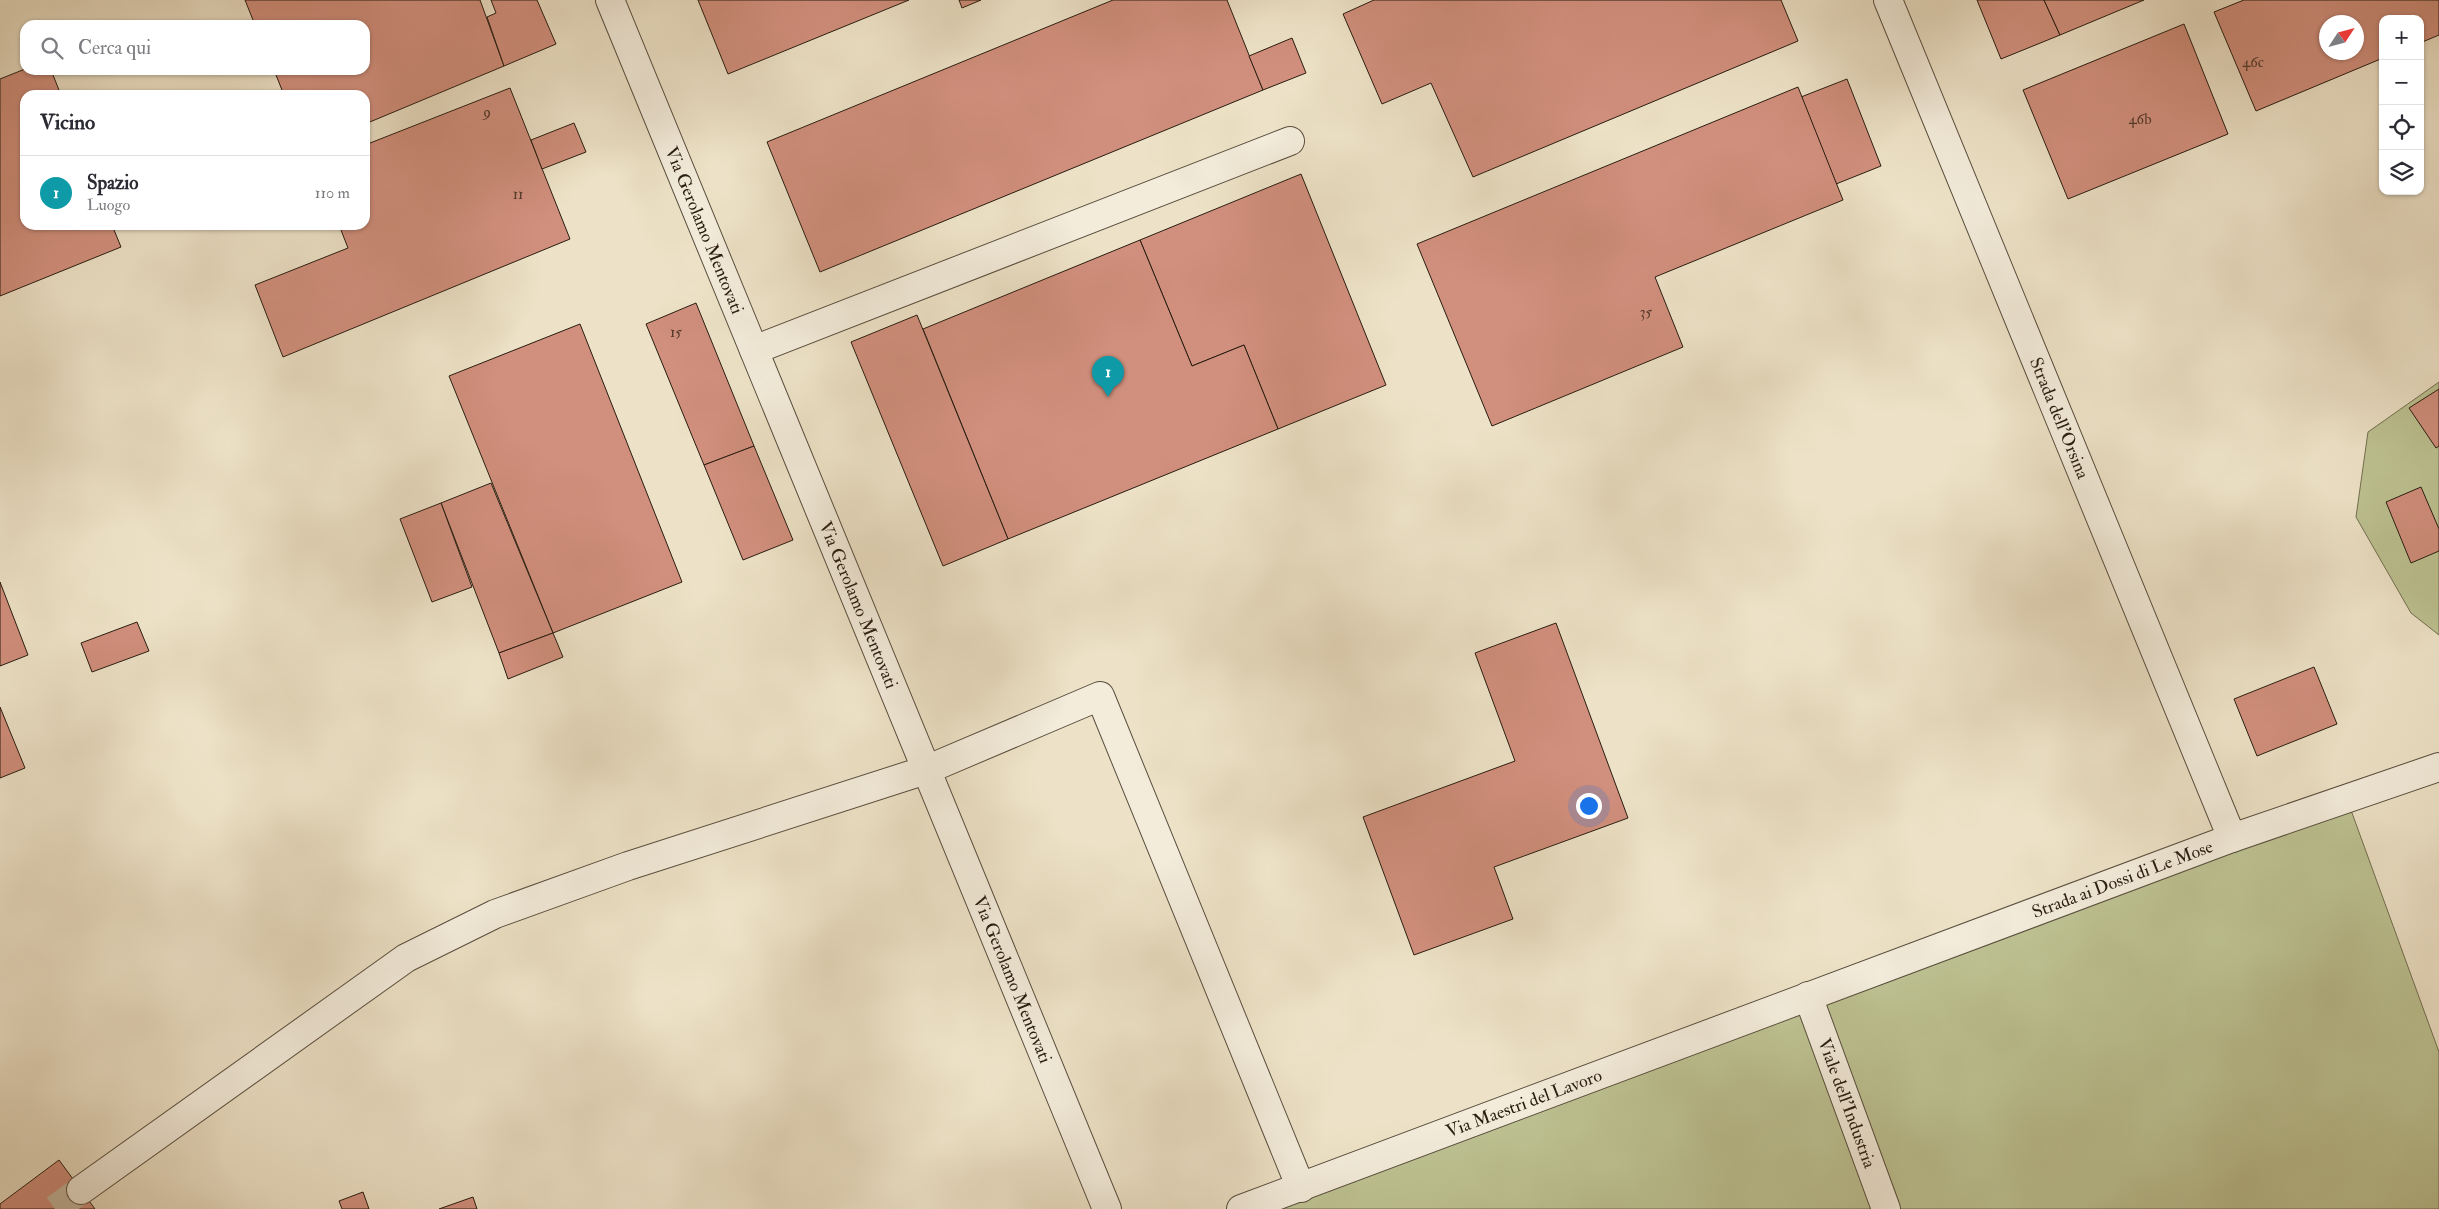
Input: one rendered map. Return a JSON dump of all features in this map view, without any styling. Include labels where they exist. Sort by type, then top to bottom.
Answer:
[{"type":"street","name":"Via Gerolamo Mentovati","points":[[610,0],[1107,1209]]},
{"type":"street","name":"Strada dell'Orsina","points":[[1888,0],[2232,838]]},
{"type":"street","points":[[754,350],[1290,141]]},
{"type":"street","points":[[81,1190],[406,958],[486,918],[628,866],[926,770],[1100,696],[1301,1188]]},
{"type":"street","name":"Strada ai Dossi di Le Mose","points":[[1808,996],[2232,838],[2439,766]]},
{"type":"street","name":"Via Maestri del Lavoro","points":[[1241,1209],[1808,996]]},
{"type":"street","name":"Viale dell'Industria","points":[[1808,996],[1886,1209]]},
{"type":"green space","points":[[2439,382],[2439,635],[2411,613],[2356,517],[2368,432]]},
{"type":"green space","points":[[2348,802],[2439,1052],[2439,1209],[1244,1209]]},
{"type":"building","points":[[245,0],[480,0],[504,66],[370,122],[370,90],[282,90],[276,75],[370,75],[370,20],[253,20]]},
{"type":"building","points":[[491,0],[537,0],[556,44],[504,66],[487,17],[496,13]]},
{"type":"building","points":[[698,0],[909,0],[728,74]]},
{"type":"building","points":[[959,0],[981,0],[962,8]]},
{"type":"building","points":[[1113,0],[1227,0],[1263,90],[820,272],[767,142]]},
{"type":"building","points":[[1374,0],[1781,0],[1798,41],[1473,177],[1431,83],[1382,104],[1343,14]]},
{"type":"building","points":[[1977,0],[2044,0],[2060,35],[2001,59]]},
{"type":"building","points":[[2044,0],[2144,0],[2060,35]]},
{"type":"building","points":[[2244,0],[2439,0],[2439,35],[2424,41],[2424,15],[2379,15],[2379,60],[2256,111],[2214,12]]},
{"type":"building","points":[[2184,24],[2228,134],[2068,199],[2023,90]]},
{"type":"building","points":[[1292,38],[1306,73],[1263,90],[1249,56]]},
{"type":"building","points":[[20,71],[20,75],[53,75],[59,90],[20,90],[20,230],[114,230],[121,247],[0,296],[0,79]]},
{"type":"building","points":[[1847,79],[1881,166],[1836,184],[1801,97]]},
{"type":"building","points":[[1798,87],[1843,200],[1655,277],[1683,347],[1492,426],[1417,244]]},
{"type":"building","points":[[510,88],[570,239],[283,357],[255,285],[348,248],[341,230],[370,230],[370,143]]},
{"type":"building","points":[[574,123],[586,152],[542,169],[531,140]]},
{"type":"building","points":[[1301,174],[1386,385],[1278,429],[1244,345],[1192,366],[1140,240]]},
{"type":"building","points":[[1140,240],[1192,366],[1244,345],[1278,429],[1008,539],[923,329]]},
{"type":"building","points":[[696,303],[754,446],[704,465],[646,324]]},
{"type":"building","points":[[917,315],[1008,539],[943,566],[851,342]]},
{"type":"building","points":[[580,324],[682,582],[553,633],[449,376]]},
{"type":"building","points":[[2439,389],[2439,446],[2436,448],[2409,408]]},
{"type":"building","points":[[754,446],[793,540],[743,560],[704,465]]},
{"type":"building","points":[[491,483],[553,633],[499,653],[441,503]]},
{"type":"building","points":[[2421,487],[2439,529],[2439,551],[2411,563],[2386,502]]},
{"type":"building","points":[[441,503],[472,587],[432,602],[400,519]]},
{"type":"building","points":[[0,582],[28,655],[0,666]]},
{"type":"building","points":[[137,622],[149,651],[92,672],[81,643]]},
{"type":"building","points":[[1556,623],[1628,818],[1494,867],[1513,919],[1414,955],[1363,817],[1515,761],[1475,653]]},
{"type":"building","points":[[553,633],[563,657],[508,679],[499,653]]},
{"type":"building","points":[[2314,667],[2337,724],[2257,756],[2234,699]]},
{"type":"building","points":[[0,707],[25,768],[0,778]]},
{"type":"building","points":[[59,1160],[95,1209],[0,1209],[0,1204]]},
{"type":"building","points":[[363,1192],[369,1209],[342,1209],[339,1201]]},
{"type":"building","points":[[473,1197],[477,1209],[439,1209]]},
{"type":"tunnel","points":[[55,1209],[81,1190]]},
{"type":"place","name":"Spazio","points":[[1108,397]]}]
